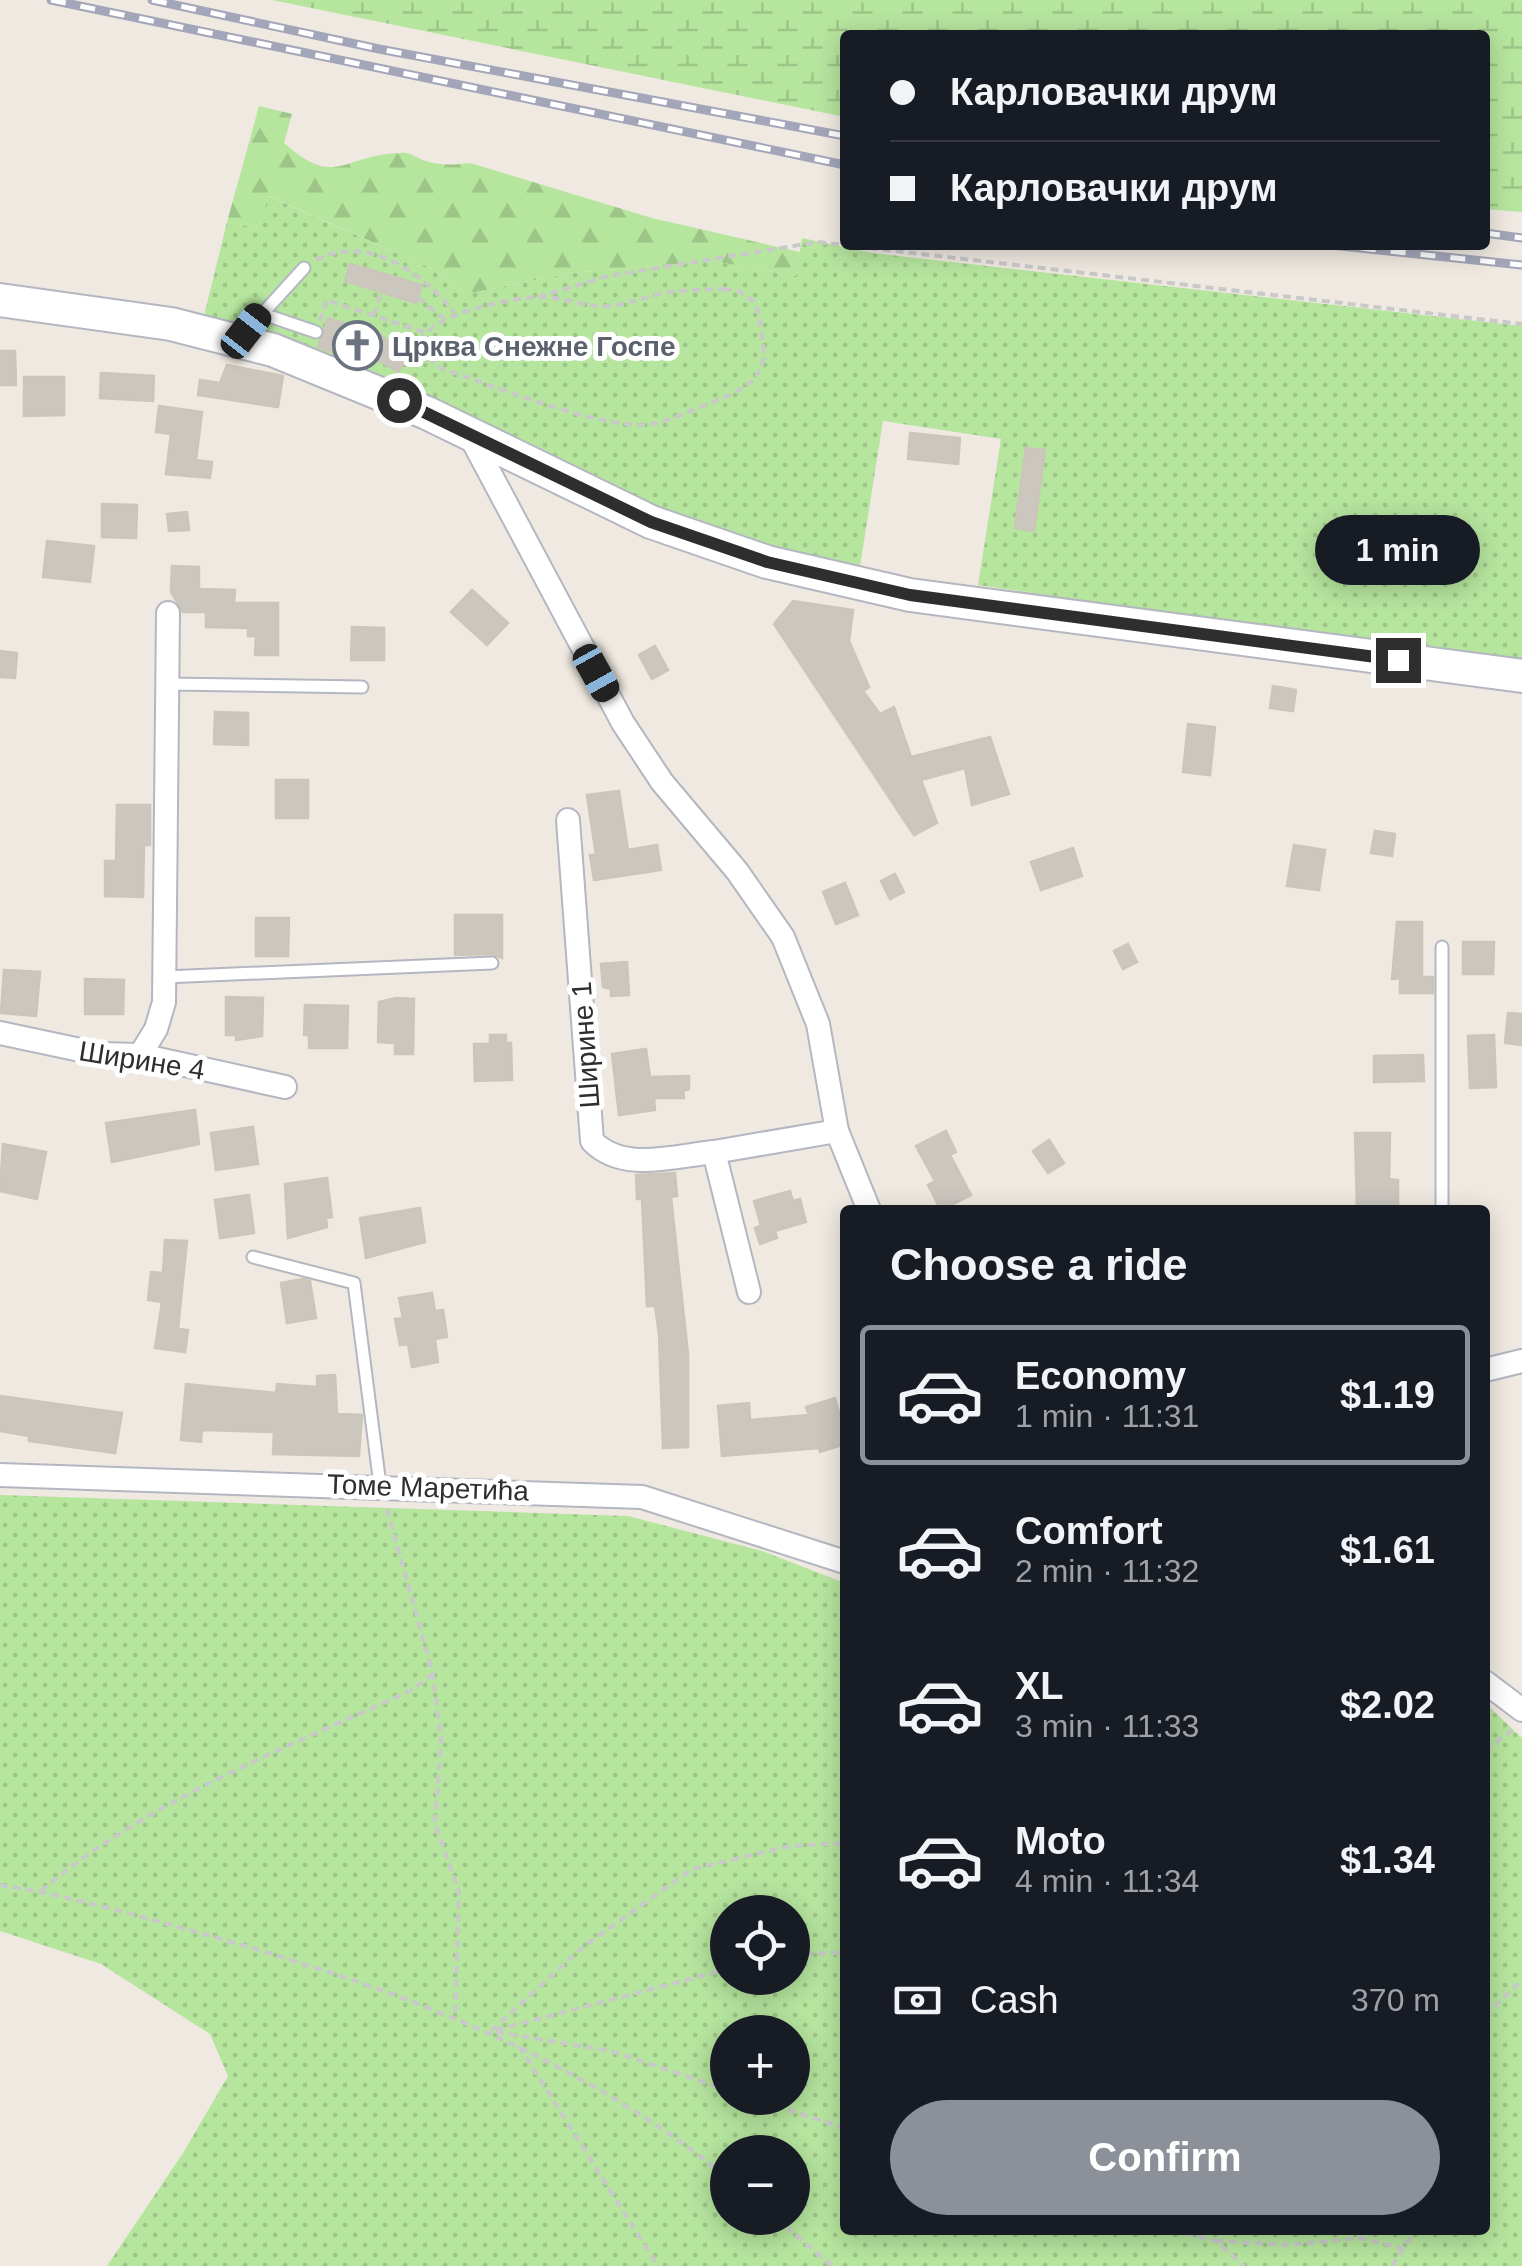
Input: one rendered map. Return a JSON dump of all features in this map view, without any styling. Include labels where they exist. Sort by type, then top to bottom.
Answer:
[{"type":"main road","points":[[0,300],[171,324],[239,340],[374,389],[651,522],[721,549],[910,595],[1522,676]]},
{"type":"street","points":[[470,434],[624,723],[662,782],[737,871],[782,936],[818,1024],[837,1131],[867,1205]]},
{"type":"street","points":[[140,1055],[156,1029],[164,1002],[168,613]]},
{"type":"street","name":"Ширине 1","points":[[568,820],[592,1142],[606,1156],[625,1161],[714,1152]]},
{"type":"street","name":"Ширине 4","points":[[0,1033],[99,1054],[140,1055],[285,1087]]},
{"type":"street","points":[[749,1292],[714,1152],[837,1131]]},
{"type":"street","points":[[1490,1369],[1522,1361]]},
{"type":"street","name":"Томе Маретића","points":[[0,1475],[380,1485],[642,1497],[840,1560]]},
{"type":"street","points":[[1490,1683],[1522,1686]]},
{"type":"street","points":[[1490,1685],[1522,1710]]},
{"type":"lane","points":[[239,340],[304,268]]},
{"type":"lane","points":[[260,313],[316,332]]},
{"type":"lane","points":[[168,684],[362,686]]},
{"type":"lane","points":[[1442,947],[1442,1205]]},
{"type":"lane","points":[[164,978],[492,962]]},
{"type":"lane","points":[[252,1258],[354,1283],[380,1485]]},
{"type":"path","points":[[538,296],[610,306],[668,292],[739,291],[756,303],[764,356],[752,385],[652,424],[631,424],[585,414],[443,369],[428,361],[422,350],[428,334],[455,314],[608,276],[818,242],[840,245]]},
{"type":"path","points":[[887,250],[1522,324]]},
{"type":"path","points":[[304,268],[331,253],[378,257],[414,270],[455,314]]},
{"type":"path","points":[[374,316],[381,292]]},
{"type":"path","points":[[418,298],[444,319]]},
{"type":"path","points":[[316,332],[326,300],[428,334]]},
{"type":"path","points":[[380,1485],[433,1674],[441,1740],[434,1824],[459,1892],[456,2018]]},
{"type":"path","points":[[41,1891],[76,1860],[222,1778],[410,1692],[433,1674]]},
{"type":"path","points":[[1490,1746],[1522,1723]]},
{"type":"path","points":[[492,2031],[583,1946],[692,1869],[791,1846],[840,1843]]},
{"type":"path","points":[[0,1884],[41,1891],[312,1965],[492,2031],[584,2078],[710,2164]]},
{"type":"path","points":[[810,1954],[840,1953]]},
{"type":"path","points":[[492,2031],[710,1974]]},
{"type":"path","points":[[1490,2011],[1522,1980]]},
{"type":"path","points":[[492,2031],[611,2052],[710,2084]]},
{"type":"path","points":[[518,2045],[658,2266]]},
{"type":"path","points":[[804,2115],[840,2126]]},
{"type":"path","points":[[796,2235],[832,2266]]},
{"type":"path","points":[[1193,2235],[1216,2241],[1288,2245],[1360,2238],[1405,2249]]},
{"type":"path","points":[[1392,2266],[1412,2235]]},
{"type":"path","points":[[1216,2241],[1244,2266]]},
{"type":"green space","points":[[272,0],[1522,0],[1522,212],[1490,209],[1490,30],[840,30],[840,116]]},
{"type":"green space","points":[[259,106],[292,114],[284,143],[316,165],[341,166],[404,153],[434,163],[470,163],[652,218],[800,252],[796,276],[713,261],[570,273],[466,294],[433,269],[269,196],[258,228],[227,222]]},
{"type":"green space","points":[[268,196],[433,269],[466,294],[570,273],[713,261],[796,276],[802,238],[840,246],[840,250],[1522,326],[1522,665],[978,585],[1001,439],[883,421],[860,566],[729,539],[203,320],[227,222],[258,228]]},
{"type":"green space","points":[[0,1495],[628,1516],[762,1551],[840,1581],[840,2235],[1490,2235],[1490,1708],[1522,1738],[1522,2266],[107,2266],[183,2153],[228,2076],[210,2034],[101,1964],[0,1931]]},
{"type":"building","points":[[350,264],[422,285],[416,303],[345,281]]},
{"type":"building","name":"Црква Снежне Госпе","points":[[328,318],[380,335],[409,355],[398,372],[373,357],[371,364],[318,347]]},
{"type":"building","points":[[0,351],[15,351],[16,385],[0,385]]},
{"type":"building","points":[[227,365],[283,376],[278,407],[198,395],[200,380],[220,383]]},
{"type":"building","points":[[101,373],[154,376],[153,401],[100,398]]},
{"type":"building","points":[[24,377],[64,377],[64,415],[24,416]]},
{"type":"building","points":[[159,406],[202,412],[196,460],[212,462],[210,478],[166,474],[171,434],[156,432]]},
{"type":"building","points":[[910,433],[960,438],[958,464],[908,459]]},
{"type":"building","points":[[1026,448],[1045,450],[1034,531],[1015,528]]},
{"type":"building","points":[[102,504],[137,505],[136,538],[102,537]]},
{"type":"building","points":[[187,512],[189,530],[169,531],[167,514]]},
{"type":"building","points":[[47,541],[94,546],[90,582],[43,577]]},
{"type":"building","points":[[172,566],[199,567],[199,589],[235,590],[234,603],[278,603],[278,655],[255,655],[256,636],[248,636],[248,628],[206,627],[206,612],[183,612],[171,592]]},
{"type":"building","points":[[472,590],[508,623],[487,645],[451,612]]},
{"type":"building","points":[[793,601],[853,610],[849,641],[869,687],[863,691],[880,714],[894,707],[911,757],[990,737],[1009,794],[972,805],[965,768],[921,780],[937,823],[914,835],[774,624]]},
{"type":"building","points":[[352,627],[384,628],[384,660],[351,660]]},
{"type":"building","points":[[655,646],[668,670],[652,679],[639,655]]},
{"type":"building","points":[[0,651],[17,653],[15,678],[0,677]]},
{"type":"building","points":[[1273,686],[1296,690],[1293,711],[1270,708]]},
{"type":"building","points":[[215,712],[248,713],[248,745],[214,744]]},
{"type":"building","points":[[1188,724],[1215,727],[1210,775],[1183,772]]},
{"type":"building","points":[[276,780],[308,780],[308,818],[276,818]]},
{"type":"building","points":[[619,791],[628,850],[657,845],[661,870],[594,880],[590,855],[596,855],[587,795]]},
{"type":"building","points":[[117,805],[150,805],[150,845],[144,845],[143,897],[105,896],[105,861],[116,861]]},
{"type":"building","points":[[1375,831],[1395,834],[1392,856],[1371,853]]},
{"type":"building","points":[[1294,845],[1325,850],[1319,890],[1287,886]]},
{"type":"building","points":[[1073,848],[1082,876],[1041,890],[1031,862]]},
{"type":"building","points":[[895,874],[904,892],[890,899],[881,881]]},
{"type":"building","points":[[845,883],[858,915],[836,924],[823,892]]},
{"type":"building","points":[[455,915],[502,915],[502,958],[492,954],[455,955]]},
{"type":"building","points":[[256,918],[289,918],[288,956],[256,956]]},
{"type":"building","points":[[1397,922],[1422,922],[1422,977],[1433,977],[1433,993],[1400,993],[1400,978],[1392,979]]},
{"type":"building","points":[[1463,942],[1494,942],[1493,974],[1463,974]]},
{"type":"building","points":[[1128,944],[1137,962],[1123,969],[1114,951]]},
{"type":"building","points":[[627,962],[629,995],[611,996],[611,989],[603,987],[601,964]]},
{"type":"building","points":[[4,970],[40,972],[36,1016],[1,1013]]},
{"type":"building","points":[[85,979],[124,980],[123,1014],[85,1014]]},
{"type":"building","points":[[226,997],[263,998],[262,1036],[236,1040],[236,1035],[226,1035]]},
{"type":"building","points":[[414,999],[413,1054],[395,1054],[395,1043],[378,1042],[379,1002]]},
{"type":"building","points":[[305,1005],[348,1006],[347,1048],[309,1048],[309,1035],[304,1035]]},
{"type":"building","points":[[1508,1013],[1522,1014],[1522,1045],[1505,1043]]},
{"type":"building","points":[[490,1035],[506,1035],[506,1043],[511,1043],[512,1080],[475,1081],[474,1044],[490,1044]]},
{"type":"building","points":[[1494,1035],[1496,1087],[1470,1088],[1468,1036]]},
{"type":"building","points":[[646,1049],[650,1077],[689,1076],[689,1089],[683,1091],[684,1098],[654,1098],[655,1110],[619,1115],[612,1054]]},
{"type":"building","points":[[1423,1055],[1424,1081],[1374,1082],[1374,1056]]},
{"type":"building","points":[[195,1110],[199,1144],[112,1162],[106,1123]]},
{"type":"building","points":[[253,1127],[258,1164],[216,1170],[211,1133]]},
{"type":"building","points":[[946,1131],[956,1152],[950,1155],[971,1195],[951,1205],[938,1205],[928,1185],[935,1181],[916,1146]]},
{"type":"building","points":[[1355,1133],[1390,1133],[1389,1179],[1398,1180],[1398,1205],[1357,1205]]},
{"type":"building","points":[[1049,1140],[1064,1163],[1048,1173],[1033,1151]]},
{"type":"building","points":[[3,1144],[46,1152],[37,1199],[0,1191]]},
{"type":"building","points":[[675,1173],[677,1196],[671,1197],[688,1354],[688,1447],[663,1448],[659,1334],[655,1306],[647,1306],[642,1199],[637,1199],[636,1175]]},
{"type":"building","points":[[327,1178],[332,1217],[326,1218],[327,1227],[288,1238],[285,1184]]},
{"type":"building","points":[[790,1191],[793,1201],[800,1199],[806,1222],[775,1231],[777,1238],[760,1244],[755,1228],[761,1226],[754,1201]]},
{"type":"building","points":[[249,1195],[254,1233],[220,1238],[215,1200]]},
{"type":"building","points":[[420,1208],[425,1242],[366,1258],[360,1218]]},
{"type":"building","points":[[165,1240],[187,1241],[178,1329],[188,1330],[185,1352],[155,1348],[162,1302],[148,1300],[151,1272],[163,1273]]},
{"type":"building","points":[[310,1281],[316,1318],[287,1323],[281,1283]]},
{"type":"building","points":[[432,1293],[435,1311],[443,1310],[447,1337],[435,1339],[438,1362],[412,1367],[408,1344],[400,1345],[395,1319],[403,1318],[399,1298]]},
{"type":"building","points":[[335,1375],[337,1414],[362,1415],[359,1456],[273,1454],[274,1432],[202,1430],[201,1442],[181,1440],[186,1384],[276,1393],[277,1384],[317,1387],[317,1376]]},
{"type":"building","points":[[0,1396],[122,1413],[115,1453],[29,1441],[29,1436],[0,1431]]},
{"type":"building","points":[[835,1398],[840,1416],[840,1446],[820,1452],[819,1448],[722,1456],[718,1406],[749,1403],[750,1420],[809,1415],[806,1407]]},
{"type":"railway","points":[[51,0],[840,164]]},
{"type":"railway","points":[[152,0],[379,49],[840,135]]},
{"type":"railway","points":[[1490,234],[1522,238]]},
{"type":"railway","points":[[1379,250],[1522,265]]},
{"type":"place","name":"Црква Снежне Госпе","points":[[357,346]]},
{"type":"route","points":[[399,400],[651,522],[767,562],[910,595],[1398,660]]}]
